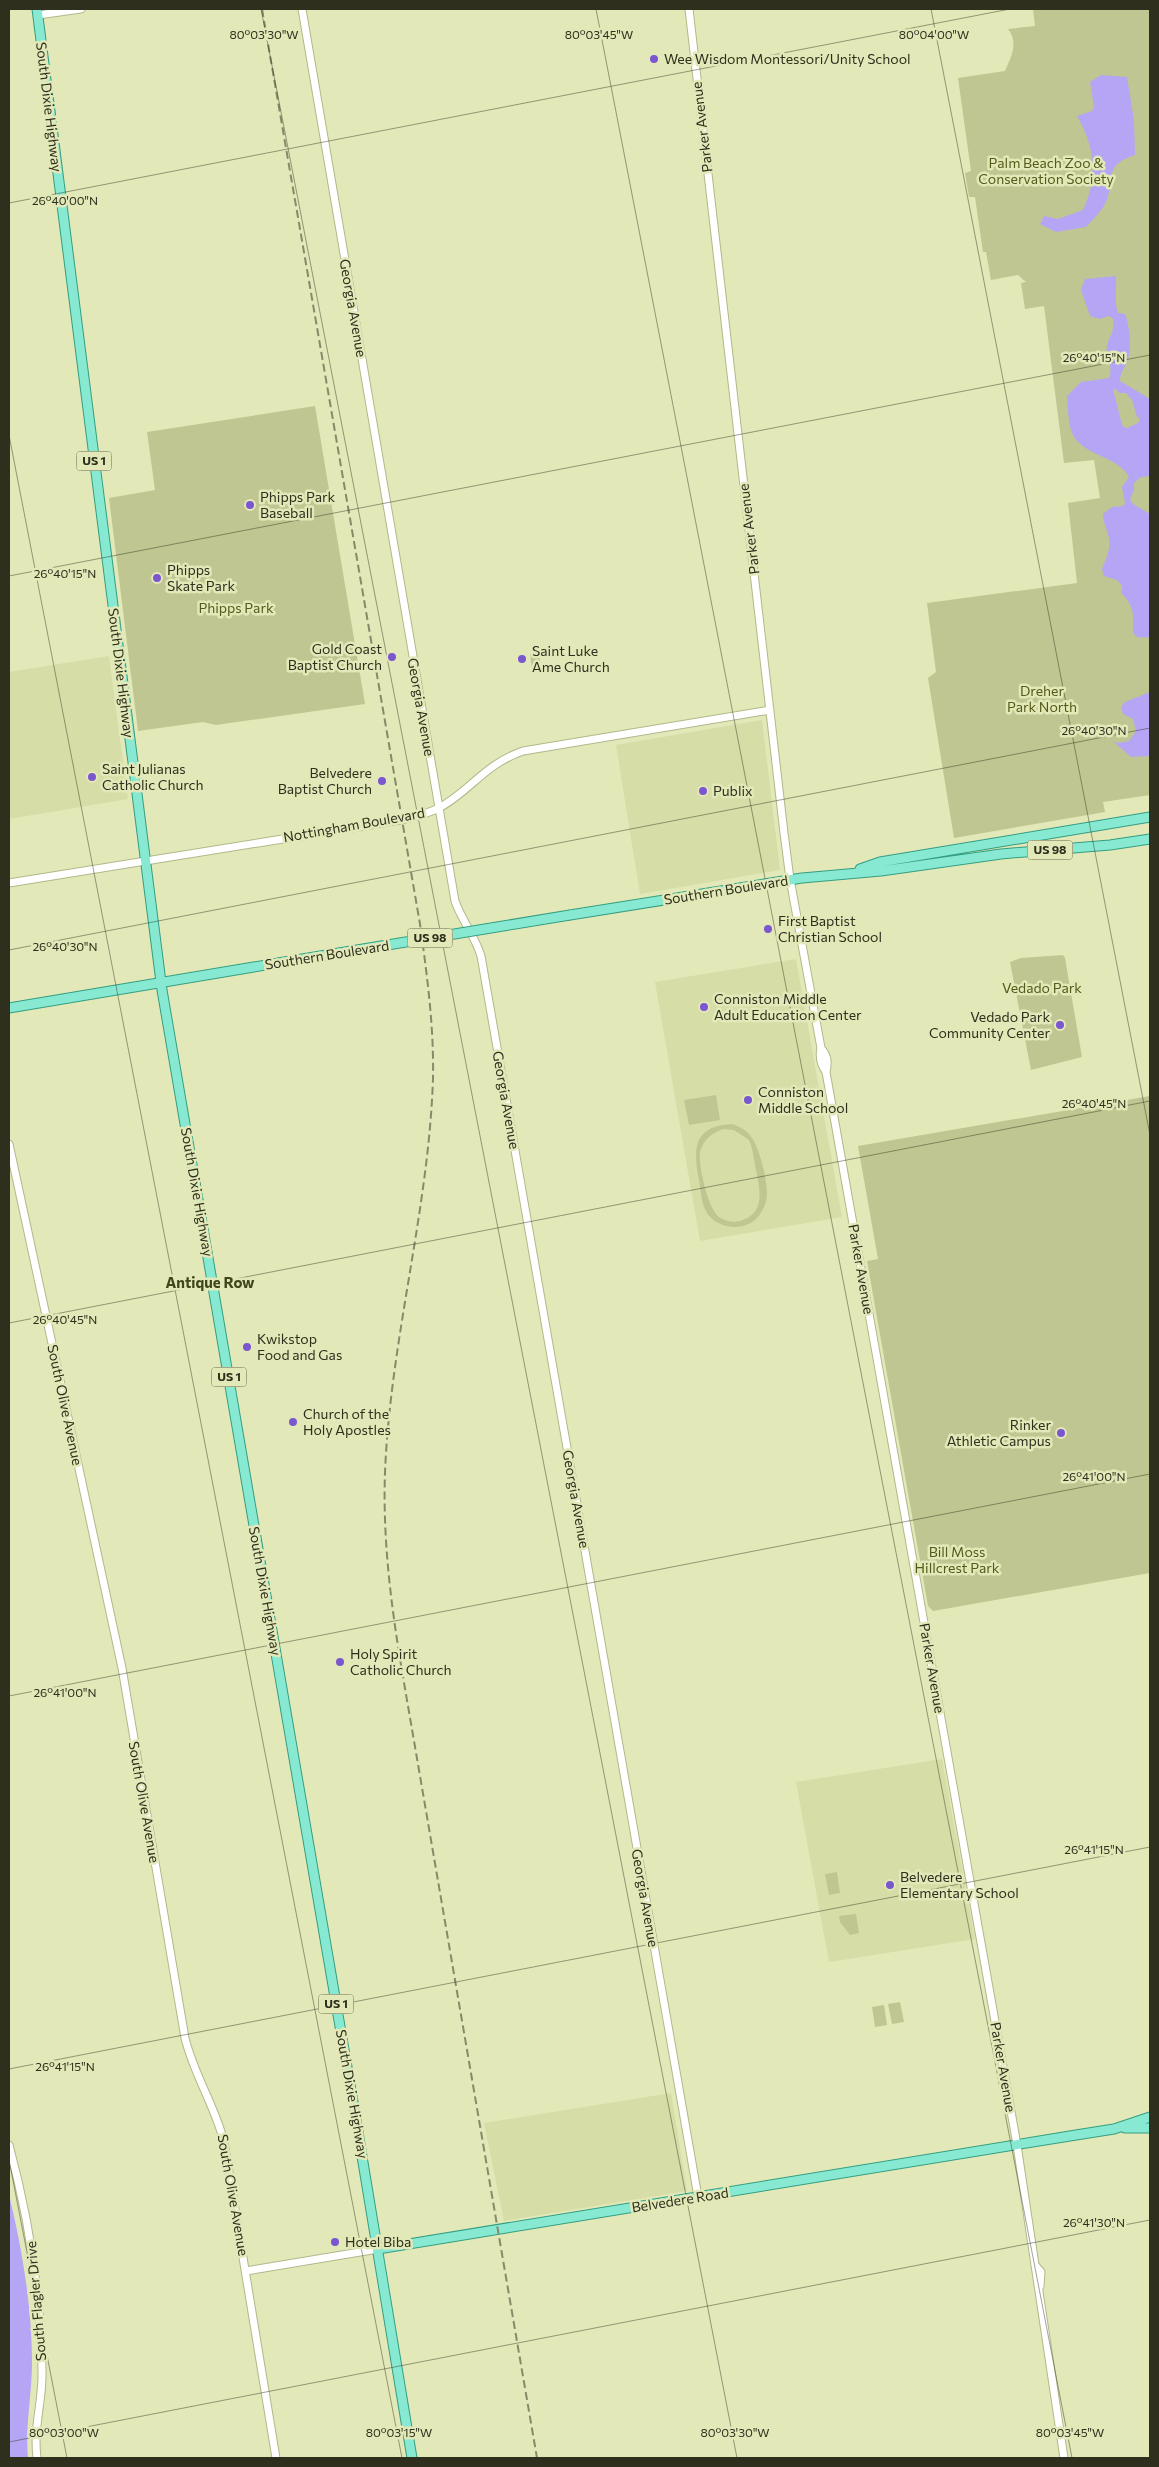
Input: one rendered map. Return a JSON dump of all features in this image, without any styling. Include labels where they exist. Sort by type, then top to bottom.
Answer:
[{"type":"main road","name":"South Dixie Highway","points":[[37,12],[161,983],[378,2249],[412,2458]]},
{"type":"main road","name":"Southern Boulevard","points":[[852,872],[880,862],[1150,817]]},
{"type":"main road","points":[[1049,850],[1059,836],[1072,829]]},
{"type":"main road","points":[[1020,852],[1027,847],[1043,845],[1047,841],[1047,834]]},
{"type":"main road","name":"Southern Boulevard","points":[[9,1008],[790,879],[852,872],[881,871],[951,860],[1150,839]]},
{"type":"main road","points":[[951,860],[978,846]]},
{"type":"main road","name":"Belvedere Road","points":[[378,2249],[1017,2145],[1114,2128],[1150,2117]]},
{"type":"main road","name":"Belvedere Road","points":[[1114,2128],[1150,2128]]},
{"type":"street","points":[[37,12],[81,9]]},
{"type":"street","name":"Georgia Avenue","points":[[302,9],[455,901],[460,916],[477,944],[481,956],[698,2197]]},
{"type":"street","name":"Parker Avenue","points":[[689,9],[790,879],[822,1048],[820,1054],[822,1066],[826,1072],[1017,2145],[1035,2264],[1042,2278],[1039,2289],[1064,2458]]},
{"type":"street","name":"Nottingham Boulevard","points":[[9,883],[398,820],[439,808],[456,797],[487,768],[523,751],[770,710]]},
{"type":"street","name":"South Olive Avenue","points":[[9,1144],[120,1659],[185,2038],[194,2071],[222,2133],[276,2458]]},
{"type":"street","name":"South Flagler Drive","points":[[9,2145],[31,2240],[38,2300],[42,2373],[35,2427],[37,2458]]},
{"type":"street","name":"Belvedere Road","points":[[246,2271],[378,2249]]},
{"type":"shaded area","points":[[1101,75],[1127,77],[1134,120],[1135,155],[1125,159],[1114,168],[1106,202],[1086,227],[1056,232],[1040,224],[1044,216],[1058,219],[1083,210],[1088,198],[1092,175],[1091,151],[1088,139],[1077,116],[1092,111],[1094,107],[1090,82]]},
{"type":"shaded area","points":[[1116,276],[1117,309],[1118,313],[1125,314],[1130,338],[1129,357],[1121,373],[1120,381],[1150,399],[1150,476],[1141,477],[1134,483],[1134,490],[1130,499],[1133,504],[1150,514],[1150,637],[1144,638],[1134,634],[1132,610],[1128,601],[1121,593],[1122,586],[1117,580],[1104,576],[1102,569],[1109,546],[1103,514],[1112,507],[1123,506],[1125,503],[1122,487],[1129,477],[1117,465],[1078,442],[1071,431],[1069,421],[1067,396],[1081,382],[1109,378],[1110,373],[1107,350],[1112,334],[1113,319],[1109,316],[1099,319],[1090,316],[1081,290],[1085,279]],"holes":[[[1116,389],[1119,393],[1126,393],[1132,400],[1137,417],[1140,418],[1138,423],[1127,428],[1123,427],[1113,390]]]},
{"type":"shaded area","points":[[109,656],[128,799],[9,819],[9,672]]},
{"type":"shaded area","points":[[1150,692],[1149,756],[1131,757],[1113,741],[1118,743],[1129,741],[1136,731],[1133,719],[1123,714],[1121,707],[1125,702]]},
{"type":"shaded area","points":[[762,720],[780,870],[640,894],[616,745]]},
{"type":"shaded area","name":"Conniston Middle School","points":[[796,959],[842,1217],[700,1241],[655,982]]},
{"type":"shaded area","name":"Belvedere Elementary School","points":[[942,1759],[975,1939],[829,1962],[796,1782]]},
{"type":"shaded area","points":[[671,2093],[687,2191],[504,2221],[484,2123]]},
{"type":"shaded area","points":[[9,2195],[22,2257],[32,2341],[27,2434],[28,2458],[9,2458]]},
{"type":"green space","name":"Dreher Park North","points":[[1033,9],[1150,9],[1150,795],[1103,802],[1105,812],[954,838],[928,678],[936,672],[927,603],[1077,583],[1068,503],[1100,498],[1094,460],[1064,463],[1044,306],[1025,309],[1021,283],[1026,282],[1018,275],[991,280],[986,252],[983,252],[975,197],[969,197],[965,173],[971,171],[958,78],[1005,71],[1013,50],[1013,40],[1008,29],[1035,26]]},
{"type":"green space","name":"Phipps Park","points":[[315,406],[365,704],[216,725],[203,722],[138,731],[109,498],[155,490],[147,432]]},
{"type":"green space","points":[[539,653],[541,668],[532,669],[530,654]]},
{"type":"green space","name":"Vedado Park","points":[[1063,955],[1082,1057],[1031,1070],[1010,962],[1021,958]]},
{"type":"green space","points":[[716,1095],[720,1120],[689,1125],[684,1100]]},
{"type":"green space","name":"Rinker Athletic Campus","points":[[1150,1096],[1150,1573],[933,1611],[928,1606],[867,1261],[878,1259],[858,1146]]},
{"type":"green space","points":[[732,1124],[746,1131],[756,1145],[764,1171],[767,1194],[763,1209],[757,1218],[738,1227],[731,1227],[717,1222],[707,1213],[702,1201],[697,1169],[697,1149],[703,1134],[719,1126]],"holes":[[[723,1129],[734,1130],[749,1140],[752,1147],[760,1193],[758,1207],[754,1213],[748,1218],[735,1222],[719,1217],[711,1205],[702,1176],[700,1158],[703,1144],[712,1135]]]},
{"type":"green space","points":[[837,1872],[840,1893],[829,1895],[825,1874]]},
{"type":"green space","points":[[856,1914],[859,1933],[850,1935],[840,1922],[839,1916]]},
{"type":"green space","points":[[900,2002],[904,2022],[892,2024],[888,2004]]},
{"type":"green space","points":[[884,2005],[887,2025],[875,2027],[872,2007]]},
{"type":"railway","points":[[262,9],[420,924],[427,981],[433,1059],[430,1125],[425,1172],[390,1406],[385,1481],[388,1563],[402,1671],[537,2458]]},
{"type":"place","name":"Wee Wisdom Montessori/Unity School","points":[[654,59]]},
{"type":"place","name":"Phipps Park Baseball","points":[[250,505]]},
{"type":"place","name":"Phipps Skate Park","points":[[157,578]]},
{"type":"place","name":"Gold Coast Baptist Church","points":[[392,657]]},
{"type":"place","name":"Saint Luke Ame Church","points":[[522,659]]},
{"type":"place","name":"Saint Julianas Catholic Church","points":[[92,777]]},
{"type":"place","name":"Belvedere Baptist Church","points":[[382,781]]},
{"type":"place","name":"Publix","points":[[703,791]]},
{"type":"place","name":"First Baptist Christian School","points":[[768,929]]},
{"type":"place","name":"Conniston Middle Adult Education Center","points":[[704,1007]]},
{"type":"place","name":"Vedado Park Community Center","points":[[1060,1025]]},
{"type":"place","name":"Conniston Middle School","points":[[748,1100]]},
{"type":"place","name":"Kwikstop Food and Gas","points":[[247,1347]]},
{"type":"place","name":"Church of the Holy Apostles","points":[[293,1422]]},
{"type":"place","name":"Rinker Athletic Campus","points":[[1061,1433]]},
{"type":"place","name":"Holy Spirit Catholic Church","points":[[340,1662]]},
{"type":"place","name":"Belvedere Elementary School","points":[[890,1885]]},
{"type":"place","name":"Hotel Biba","points":[[335,2242]]},
{"type":"district","name":"Antique Row","points":[[210,1283]]},
{"type":"park label","name":"Palm Beach Zoo & Conservation Society","points":[[1046,172]]},
{"type":"park label","name":"Bill Moss Hillcrest Park","points":[[957,1560]]}]
